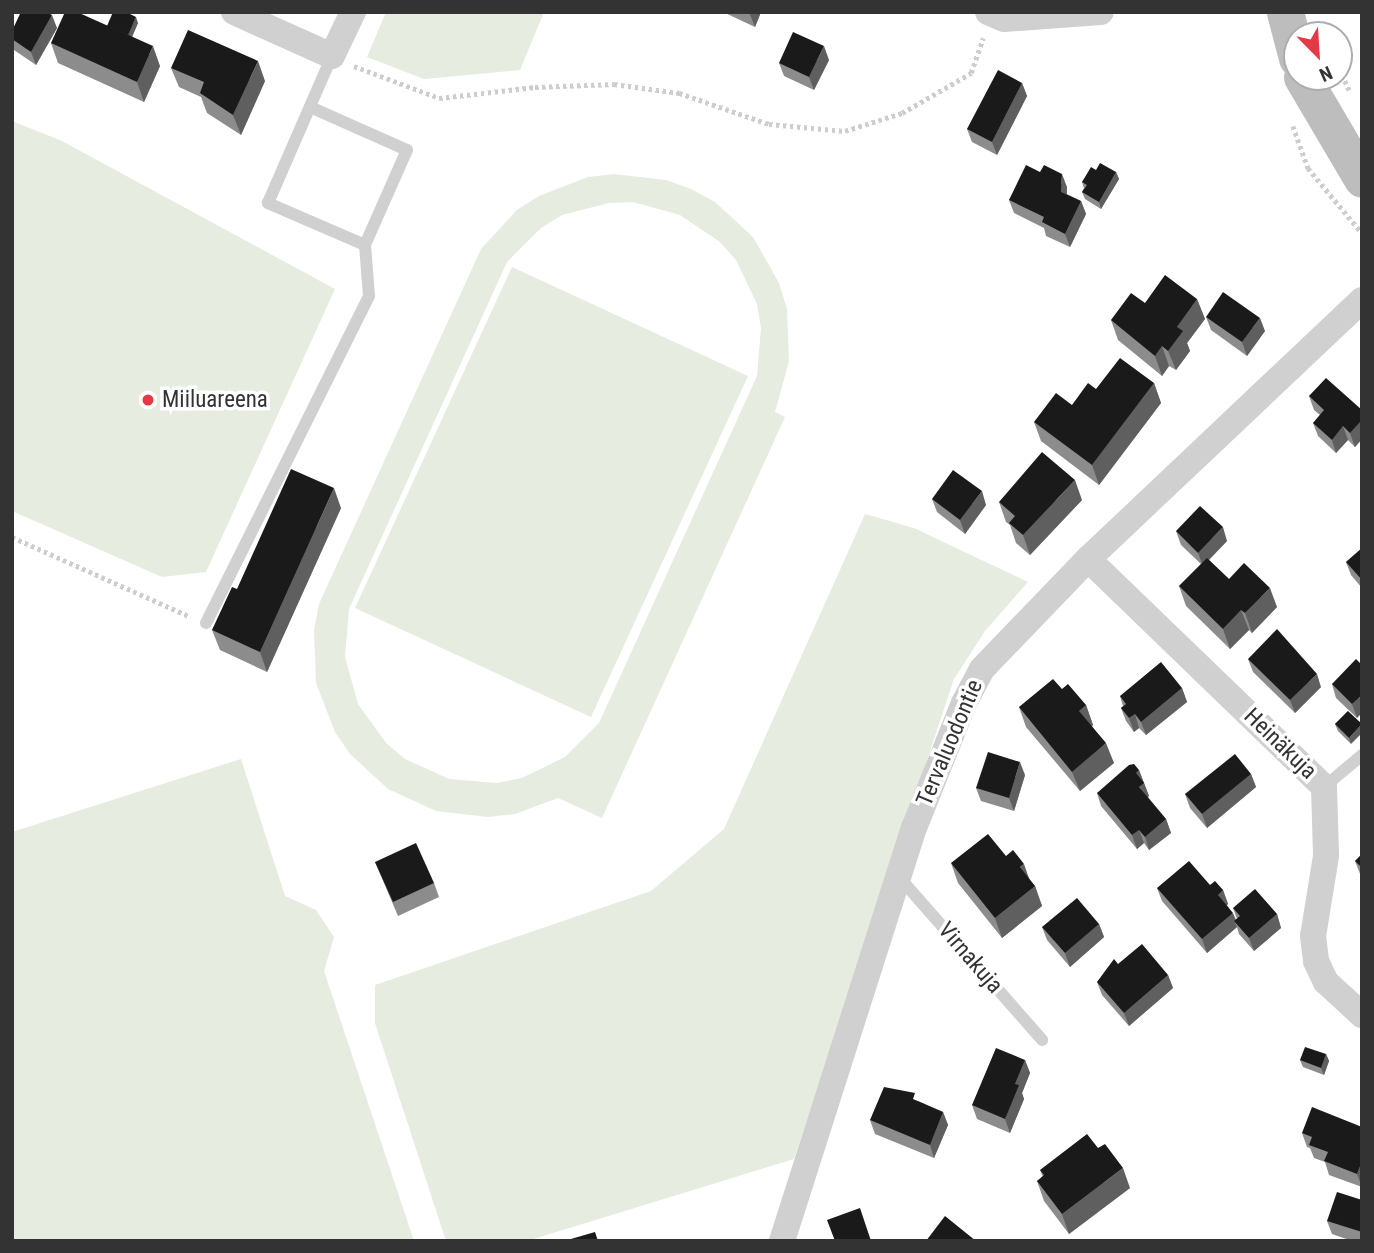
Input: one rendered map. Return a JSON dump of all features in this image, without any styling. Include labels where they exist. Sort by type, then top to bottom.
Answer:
[{"type":"street","points":[[234,12],[332,56],[353,12]]},
{"type":"street","points":[[990,13],[1003,19],[1101,12]]},
{"type":"street","points":[[1310,91],[1362,179]]},
{"type":"street","name":"Tervaluodontie","points":[[782,1241],[899,876],[959,716],[982,669],[1088,559],[1362,300]]},
{"type":"street","name":"Heinäkuja","points":[[1088,559],[1324,787],[1326,856],[1313,936],[1316,961],[1326,982],[1362,1015]]},
{"type":"lane","points":[[332,56],[268,203],[365,245]]},
{"type":"lane","points":[[206,623],[369,296],[365,245],[407,150],[310,107]]},
{"type":"lane","points":[[1324,787],[1362,755]]},
{"type":"lane","name":"Virnakuja","points":[[899,876],[1042,1040]]},
{"type":"path","points":[[332,56],[439,98],[614,84],[679,93],[769,124],[845,131],[902,113],[971,73],[990,13]]},
{"type":"path","points":[[1350,91],[1356,104]]},
{"type":"path","points":[[12,537],[206,623]]},
{"type":"shaded area","points":[[386,12],[544,12],[520,70],[424,79],[367,57]]},
{"type":"shaded area","name":"Miiluareena","points":[[12,121],[62,141],[335,289],[206,572],[162,577],[12,511]]},
{"type":"shaded area","points":[[614,174],[666,180],[691,189],[715,202],[753,237],[779,283],[787,309],[789,361],[775,412],[785,417],[602,818],[558,798],[515,814],[488,817],[436,811],[388,789],[350,754],[335,732],[316,683],[314,630],[319,604],[481,249],[517,210],[539,196],[588,177]],"holes":[[[633,202],[680,215],[720,242],[736,260],[757,304],[761,328],[757,376],[599,723],[565,757],[522,778],[497,783],[449,779],[405,759],[386,743],[358,704],[345,657],[349,609],[507,262],[541,228],[562,215],[609,203]]]},
{"type":"shaded area","points":[[512,267],[748,376],[591,717],[355,608]]},
{"type":"shaded area","points":[[865,514],[914,528],[1028,582],[985,631],[954,679],[794,1159],[527,1241],[446,1241],[375,1023],[375,985],[651,891],[724,829]]},
{"type":"shaded area","points":[[241,759],[285,896],[316,910],[334,937],[324,971],[414,1241],[12,1241],[12,832]]},
{"type":"building","points":[[21,12],[46,12],[52,15],[31,52],[12,39],[12,31]]},
{"type":"building","points":[[65,12],[77,12],[153,46],[137,82],[51,43]]},
{"type":"building","points":[[113,12],[126,12],[136,17],[128,35],[107,26]]},
{"type":"building","points":[[188,30],[258,61],[233,115],[200,93],[204,82],[171,68]]},
{"type":"building","points":[[793,32],[824,46],[809,77],[779,63]]},
{"type":"building","points":[[998,70],[1022,83],[992,142],[967,129]]},
{"type":"building","points":[[1100,163],[1116,172],[1099,202],[1082,192],[1087,185],[1082,182],[1091,167],[1096,170]]},
{"type":"building","points":[[1026,165],[1040,172],[1044,165],[1062,174],[1061,192],[1081,201],[1065,234],[1042,222],[1044,217],[1009,200]]},
{"type":"building","points":[[1165,275],[1197,299],[1177,327],[1183,331],[1168,351],[1162,346],[1155,356],[1111,320],[1131,293],[1145,303]]},
{"type":"building","points":[[1223,292],[1260,318],[1242,342],[1206,317]]},
{"type":"building","points":[[1120,358],[1154,383],[1092,465],[1034,422],[1056,393],[1072,405],[1088,383],[1096,389]]},
{"type":"building","points":[[1326,378],[1362,410],[1362,420],[1350,433],[1343,426],[1332,440],[1313,423],[1324,410],[1309,396]]},
{"type":"building","points":[[1042,452],[1075,480],[1023,535],[1009,523],[1015,516],[999,502]]},
{"type":"building","points":[[291,469],[334,488],[260,652],[212,630],[232,587],[237,589]]},
{"type":"building","points":[[953,470],[982,491],[960,520],[932,499]]},
{"type":"building","points":[[1200,506],[1223,527],[1198,553],[1176,531]]},
{"type":"building","points":[[1362,548],[1362,580],[1346,562]]},
{"type":"building","points":[[1207,558],[1229,579],[1244,563],[1270,588],[1245,613],[1241,610],[1223,629],[1179,586]]},
{"type":"building","points":[[1277,629],[1317,674],[1290,700],[1248,659]]},
{"type":"building","points":[[1356,659],[1362,665],[1362,695],[1352,704],[1332,684]]},
{"type":"building","points":[[1161,662],[1182,688],[1141,722],[1135,714],[1129,718],[1121,708],[1126,704],[1120,696]]},
{"type":"building","points":[[1053,679],[1062,689],[1068,684],[1086,705],[1079,711],[1106,743],[1072,772],[1019,707]]},
{"type":"building","points":[[1348,711],[1362,724],[1349,738],[1335,724]]},
{"type":"building","points":[[988,752],[1020,762],[1009,798],[976,788]]},
{"type":"building","points":[[1235,754],[1251,774],[1202,814],[1185,794]]},
{"type":"building","points":[[1134,764],[1139,770],[1136,773],[1144,783],[1139,787],[1166,819],[1145,837],[1139,830],[1132,835],[1097,793],[1129,765]]},
{"type":"building","points":[[988,834],[1006,856],[1013,850],[1024,864],[1020,867],[1035,886],[995,918],[951,863]]},
{"type":"building","points":[[416,843],[434,883],[393,902],[375,862]]},
{"type":"building","points":[[1362,854],[1362,868],[1355,861]]},
{"type":"building","points":[[1189,861],[1210,885],[1215,881],[1223,890],[1218,895],[1233,913],[1202,939],[1157,888]]},
{"type":"building","points":[[1255,889],[1277,914],[1249,938],[1234,921],[1240,916],[1233,908]]},
{"type":"building","points":[[1077,898],[1099,924],[1065,953],[1042,927]]},
{"type":"building","points":[[1142,944],[1168,975],[1124,1013],[1097,982],[1114,959],[1118,964]]},
{"type":"building","points":[[1305,1047],[1326,1054],[1321,1068],[1300,1060]]},
{"type":"building","points":[[996,1048],[1025,1060],[1015,1084],[1019,1085],[1005,1119],[972,1105]]},
{"type":"building","points":[[884,1087],[915,1093],[913,1099],[943,1112],[930,1145],[870,1120]]},
{"type":"building","points":[[1312,1107],[1362,1127],[1362,1161],[1357,1174],[1324,1161],[1328,1152],[1309,1145],[1312,1137],[1302,1133]]},
{"type":"building","points":[[1087,1134],[1098,1148],[1105,1144],[1123,1168],[1062,1214],[1037,1181],[1044,1175],[1040,1170]]},
{"type":"building","points":[[1337,1192],[1362,1200],[1362,1232],[1327,1221]]},
{"type":"building","points":[[860,1208],[871,1241],[835,1241],[827,1220]]},
{"type":"building","points":[[945,1216],[976,1241],[926,1241]]},
{"type":"building","points":[[595,1232],[598,1241],[564,1241]]},
{"type":"place","name":"Miiluareena","points":[[148,400]]}]
